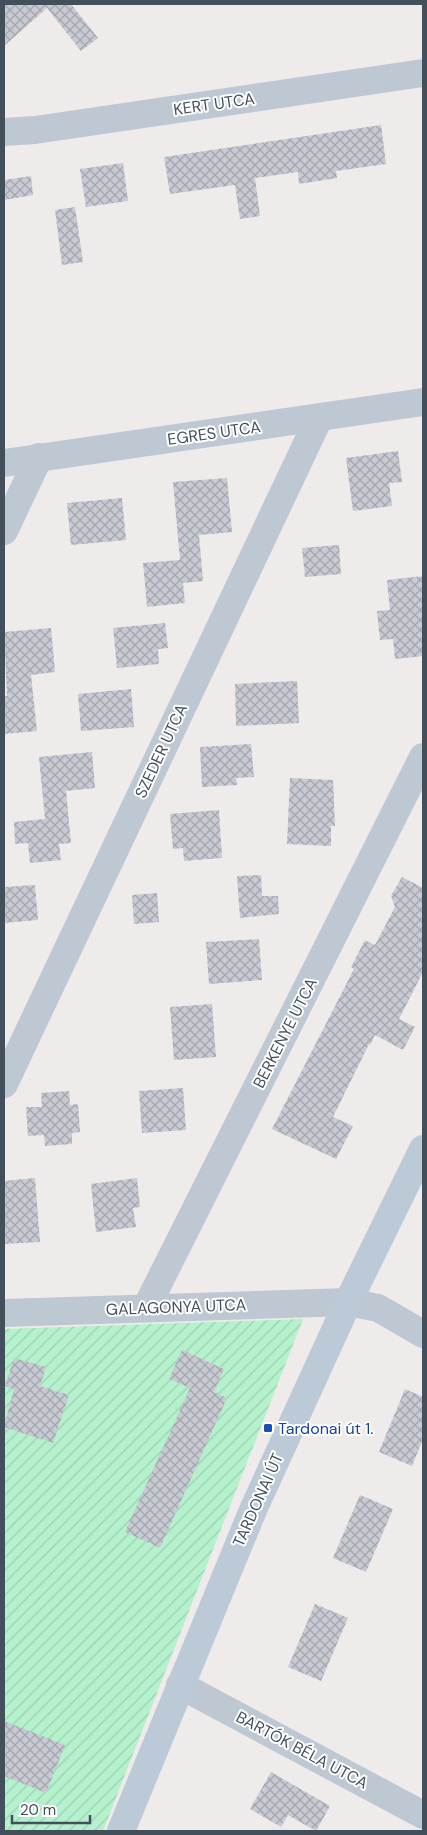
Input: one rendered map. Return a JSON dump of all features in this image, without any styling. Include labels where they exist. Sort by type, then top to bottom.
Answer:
[{"type":"street","name":"KERT UTCA","points":[[4,132],[35,130],[423,74]]},
{"type":"street","name":"EGRES UTCA","points":[[4,463],[423,402]]},
{"type":"street","name":"SZEDER UTCA","points":[[4,1084],[319,418]]},
{"type":"street","points":[[4,531],[39,457]]},
{"type":"street","name":"BERKENYE UTCA","points":[[146,1308],[423,757]]},
{"type":"street","name":"TARDONAI ÚT","points":[[121,1831],[253,1510],[348,1302],[423,1149]]},
{"type":"street","name":"GALAGONYA UTCA","points":[[4,1313],[348,1302],[378,1308],[423,1334]]},
{"type":"street","name":"BARTÓK BÉLA UTCA","points":[[180,1685],[423,1815]]},
{"type":"green space","points":[[303,1319],[103,1831],[4,1831],[4,1329]]},
{"type":"building","points":[[4,4],[71,4],[98,38],[81,51],[47,8],[4,46]]},
{"type":"building","points":[[381,125],[386,164],[336,171],[337,178],[299,184],[298,172],[255,178],[260,216],[240,219],[235,185],[170,194],[164,157]]},
{"type":"building","points":[[123,163],[128,201],[86,207],[80,169]]},
{"type":"building","points":[[31,176],[33,195],[4,200],[4,180]]},
{"type":"building","points":[[75,207],[83,262],[62,265],[55,210]]},
{"type":"building","points":[[398,451],[402,482],[389,483],[392,506],[353,511],[346,458]]},
{"type":"building","points":[[227,478],[232,532],[199,535],[203,581],[183,583],[185,603],[147,607],[143,563],[180,560],[173,482]]},
{"type":"building","points":[[122,498],[126,540],[71,545],[67,503]]},
{"type":"building","points":[[339,545],[341,574],[305,577],[302,548]]},
{"type":"building","points":[[423,576],[423,656],[395,659],[393,639],[380,640],[377,611],[390,610],[387,580]]},
{"type":"building","points":[[165,623],[168,648],[158,649],[159,664],[117,668],[113,628]]},
{"type":"building","points":[[51,628],[55,672],[31,675],[37,731],[4,734],[4,696],[7,696],[4,632]]},
{"type":"building","points":[[297,681],[299,723],[236,726],[235,684]]},
{"type":"building","points":[[131,689],[134,727],[81,731],[78,694]]},
{"type":"building","points":[[251,744],[254,777],[236,778],[237,785],[202,787],[200,747]]},
{"type":"building","points":[[92,752],[95,788],[66,791],[71,843],[59,844],[61,860],[30,863],[28,843],[15,844],[14,822],[45,819],[39,757]]},
{"type":"building","points":[[290,778],[333,780],[335,826],[331,826],[331,846],[287,844]]},
{"type":"building","points":[[219,810],[222,858],[184,861],[183,848],[173,849],[170,814]]},
{"type":"building","points":[[261,875],[262,896],[278,896],[279,914],[240,918],[237,876]]},
{"type":"building","points":[[402,877],[423,888],[423,972],[399,1019],[415,1027],[403,1050],[375,1035],[369,1044],[333,1117],[353,1126],[336,1159],[272,1129],[354,969],[351,967],[365,940],[375,945],[395,907],[391,896]]},
{"type":"building","points":[[35,885],[38,920],[4,923],[4,887]]},
{"type":"building","points":[[157,893],[159,922],[134,924],[132,895]]},
{"type":"building","points":[[259,939],[262,980],[209,984],[206,942]]},
{"type":"building","points":[[212,1004],[216,1057],[174,1060],[170,1007]]},
{"type":"building","points":[[183,1088],[186,1130],[142,1133],[139,1091]]},
{"type":"building","points":[[69,1091],[70,1105],[78,1104],[80,1132],[72,1133],[72,1144],[45,1146],[44,1135],[28,1136],[26,1107],[42,1107],[41,1093]]},
{"type":"building","points":[[35,1178],[40,1242],[4,1244],[4,1181]]},
{"type":"building","points":[[137,1178],[140,1207],[133,1208],[136,1227],[96,1232],[91,1184]]},
{"type":"building","points":[[182,1350],[224,1369],[214,1392],[227,1398],[160,1548],[125,1532],[190,1388],[169,1379]]},
{"type":"building","points":[[14,1358],[46,1367],[40,1386],[69,1395],[53,1443],[4,1427],[14,1389],[5,1386]]},
{"type":"building","points":[[405,1389],[423,1397],[423,1439],[412,1466],[379,1452]]},
{"type":"building","points":[[360,1495],[393,1509],[366,1572],[333,1558]]},
{"type":"building","points":[[315,1604],[348,1618],[321,1681],[288,1667]]},
{"type":"building","points":[[4,1721],[65,1745],[46,1793],[4,1776]]},
{"type":"building","points":[[271,1772],[330,1806],[316,1831],[288,1815],[281,1827],[250,1809]]},
{"type":"place","name":"Tardonai út 1.","points":[[268,1428]]}]
